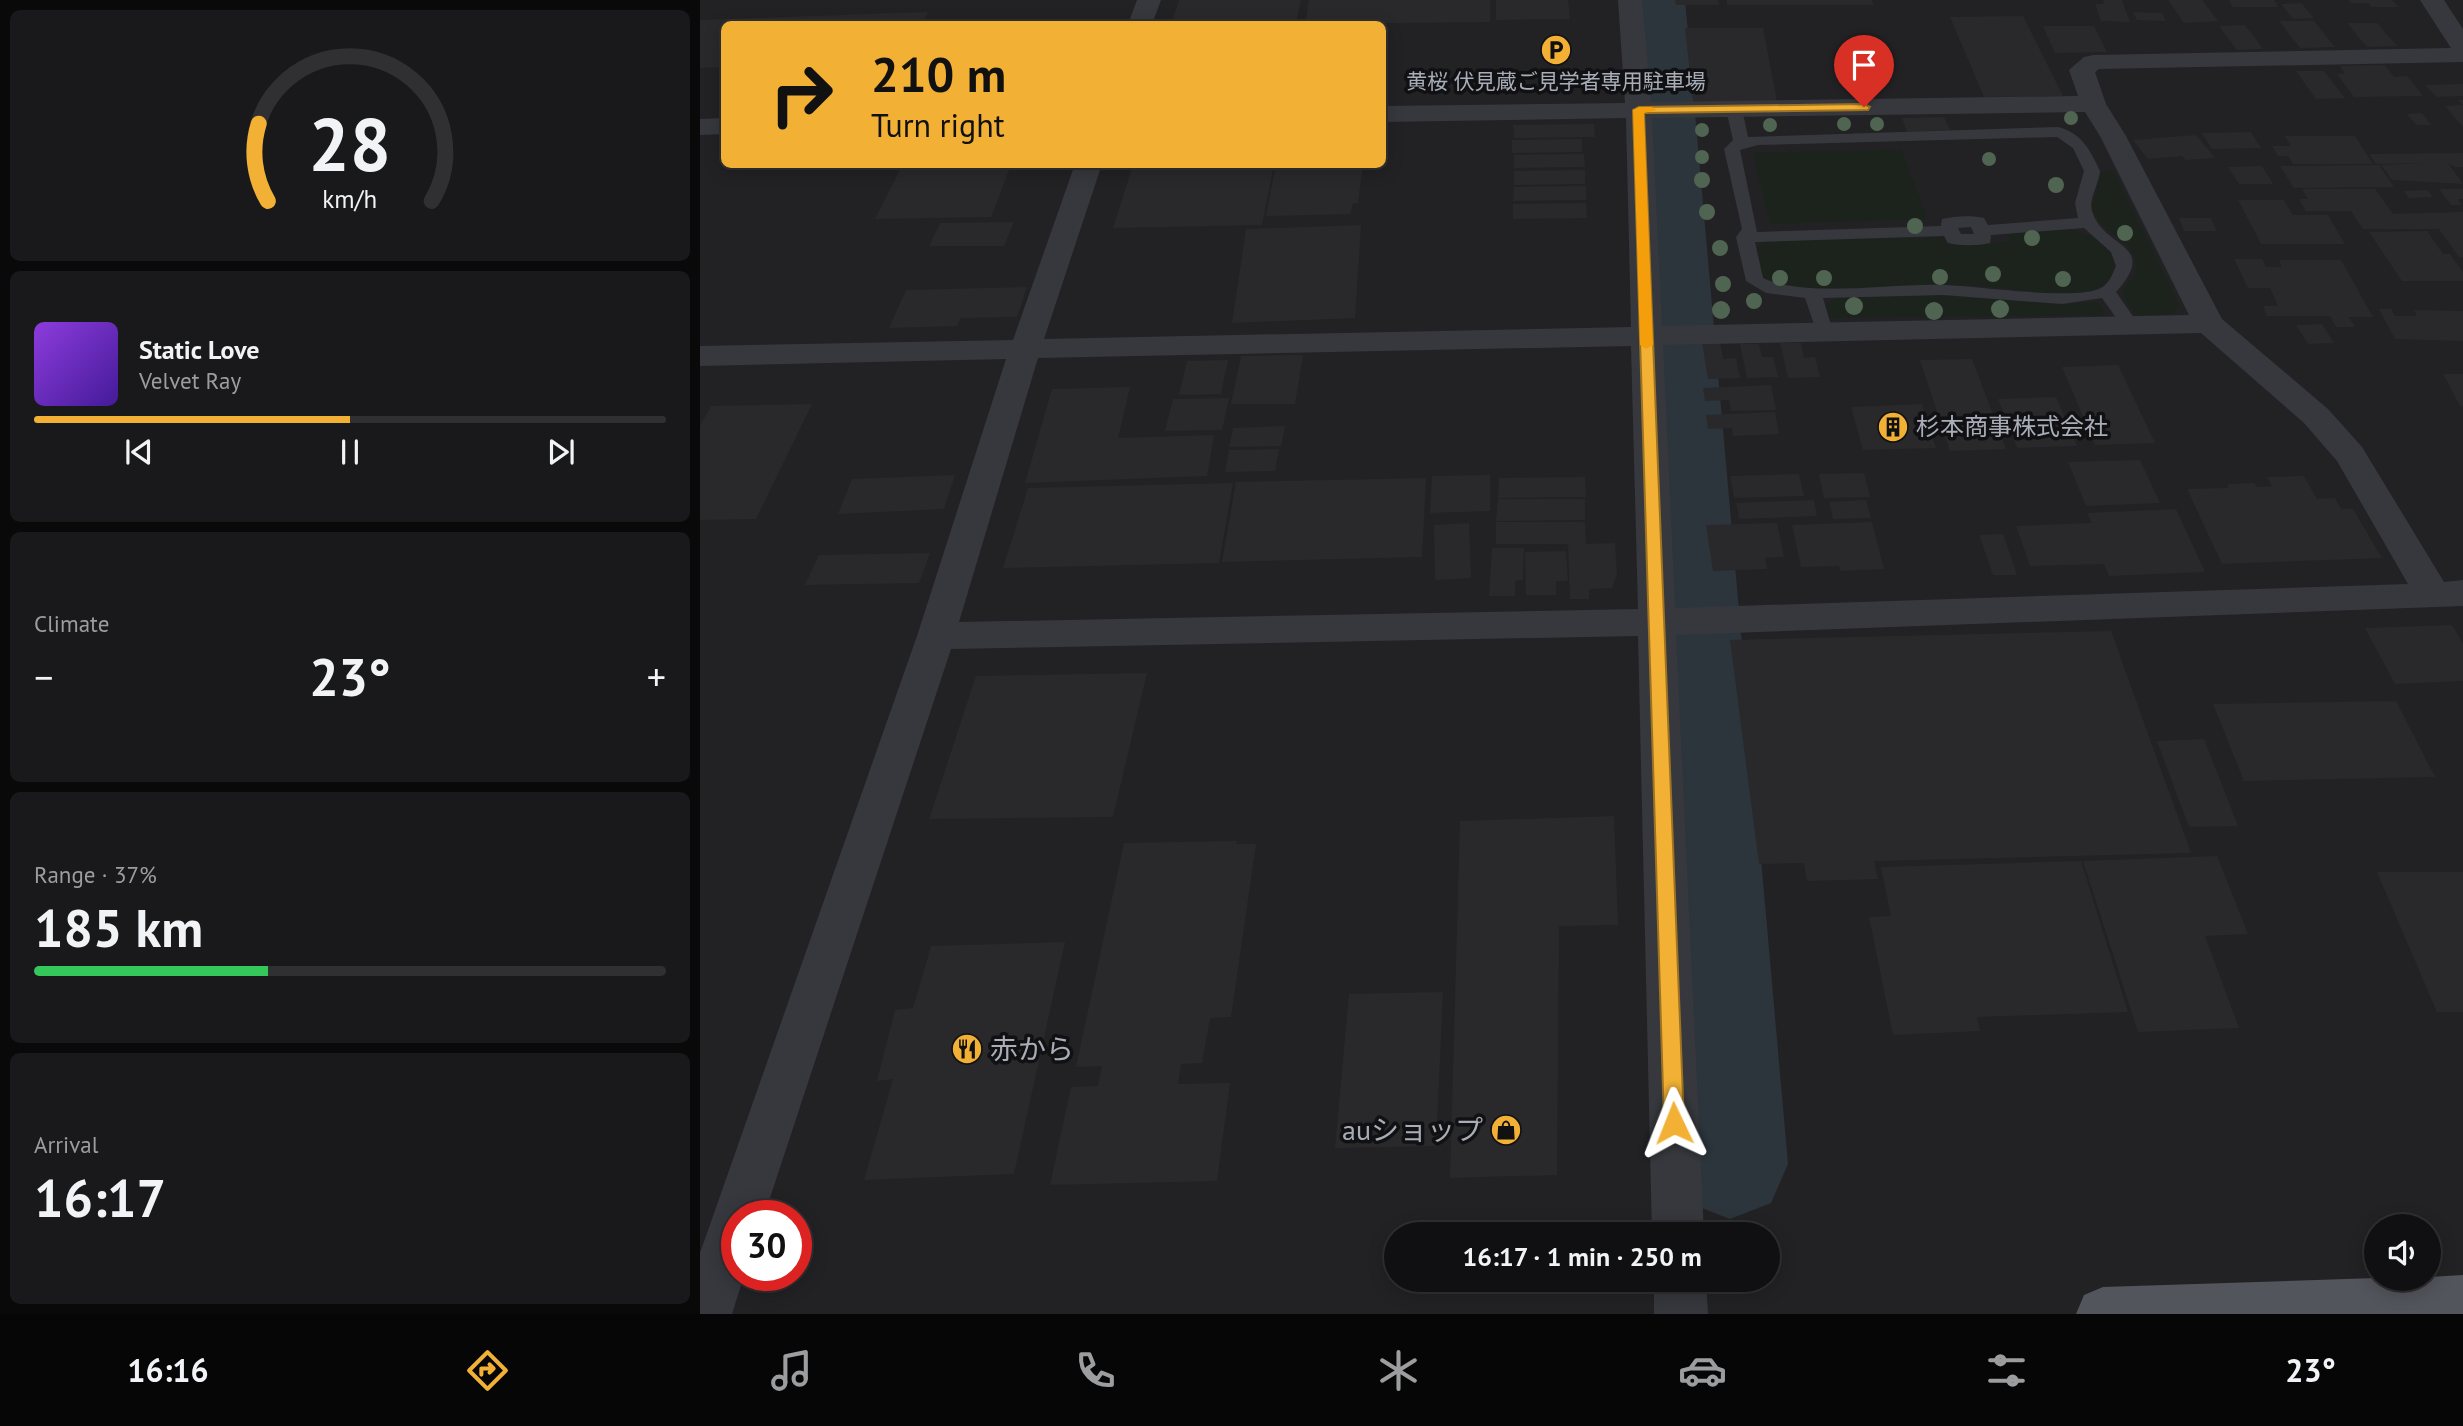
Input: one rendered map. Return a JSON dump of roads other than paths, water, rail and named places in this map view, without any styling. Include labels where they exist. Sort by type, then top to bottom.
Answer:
[{"type":"main road","points":[[2103,1314],[2463,1302]]},
{"type":"street","points":[[1141,21],[1149,0]]},
{"type":"street","points":[[1630,0],[1652,336],[1656,622],[1678,1222]]},
{"type":"street","points":[[2432,0],[2463,48]]},
{"type":"street","points":[[2448,594],[2350,455],[2316,416],[2209,324],[2113,136],[2093,104],[2082,70],[2093,62],[2463,55]]},
{"type":"street","points":[[1386,114],[2093,104]]},
{"type":"street","points":[[700,127],[721,126]]},
{"type":"street","points":[[744,1200],[936,636],[1025,350],[1088,168]]},
{"type":"street","points":[[700,356],[2209,324]]},
{"type":"street","points":[[936,636],[1656,622],[2448,594]]},
{"type":"street","points":[[705,1314],[721,1268]]},
{"type":"street","points":[[1680,1292],[1681,1314]]},
{"type":"lane","points":[[2047,105],[2066,135],[2092,171],[2083,204],[2084,216],[2111,241],[2125,264],[2124,273],[2107,292],[2062,299],[1943,290],[1813,293],[1772,289],[1755,281],[1745,237],[1751,229],[1732,149],[1741,142],[2066,135],[2113,136]]},
{"type":"lane","points":[[1734,109],[1741,142]]},
{"type":"lane","points":[[1745,237],[1951,232],[1948,223],[1978,222],[1981,231],[2089,222]]},
{"type":"lane","points":[[2107,292],[2130,325]]},
{"type":"lane","points":[[1813,293],[1824,332]]},
{"type":"waterway","points":[[1658,0],[1730,1164]]},
{"type":"place","name":"黄桜 伏見蔵ご見学者専用駐車場","points":[[1556,50]]},
{"type":"place","name":"杉本商事株式会社","points":[[1893,427]]},
{"type":"place","name":"赤から","points":[[967,1049]]},
{"type":"place","name":"auショップ","points":[[1506,1130]]}]
